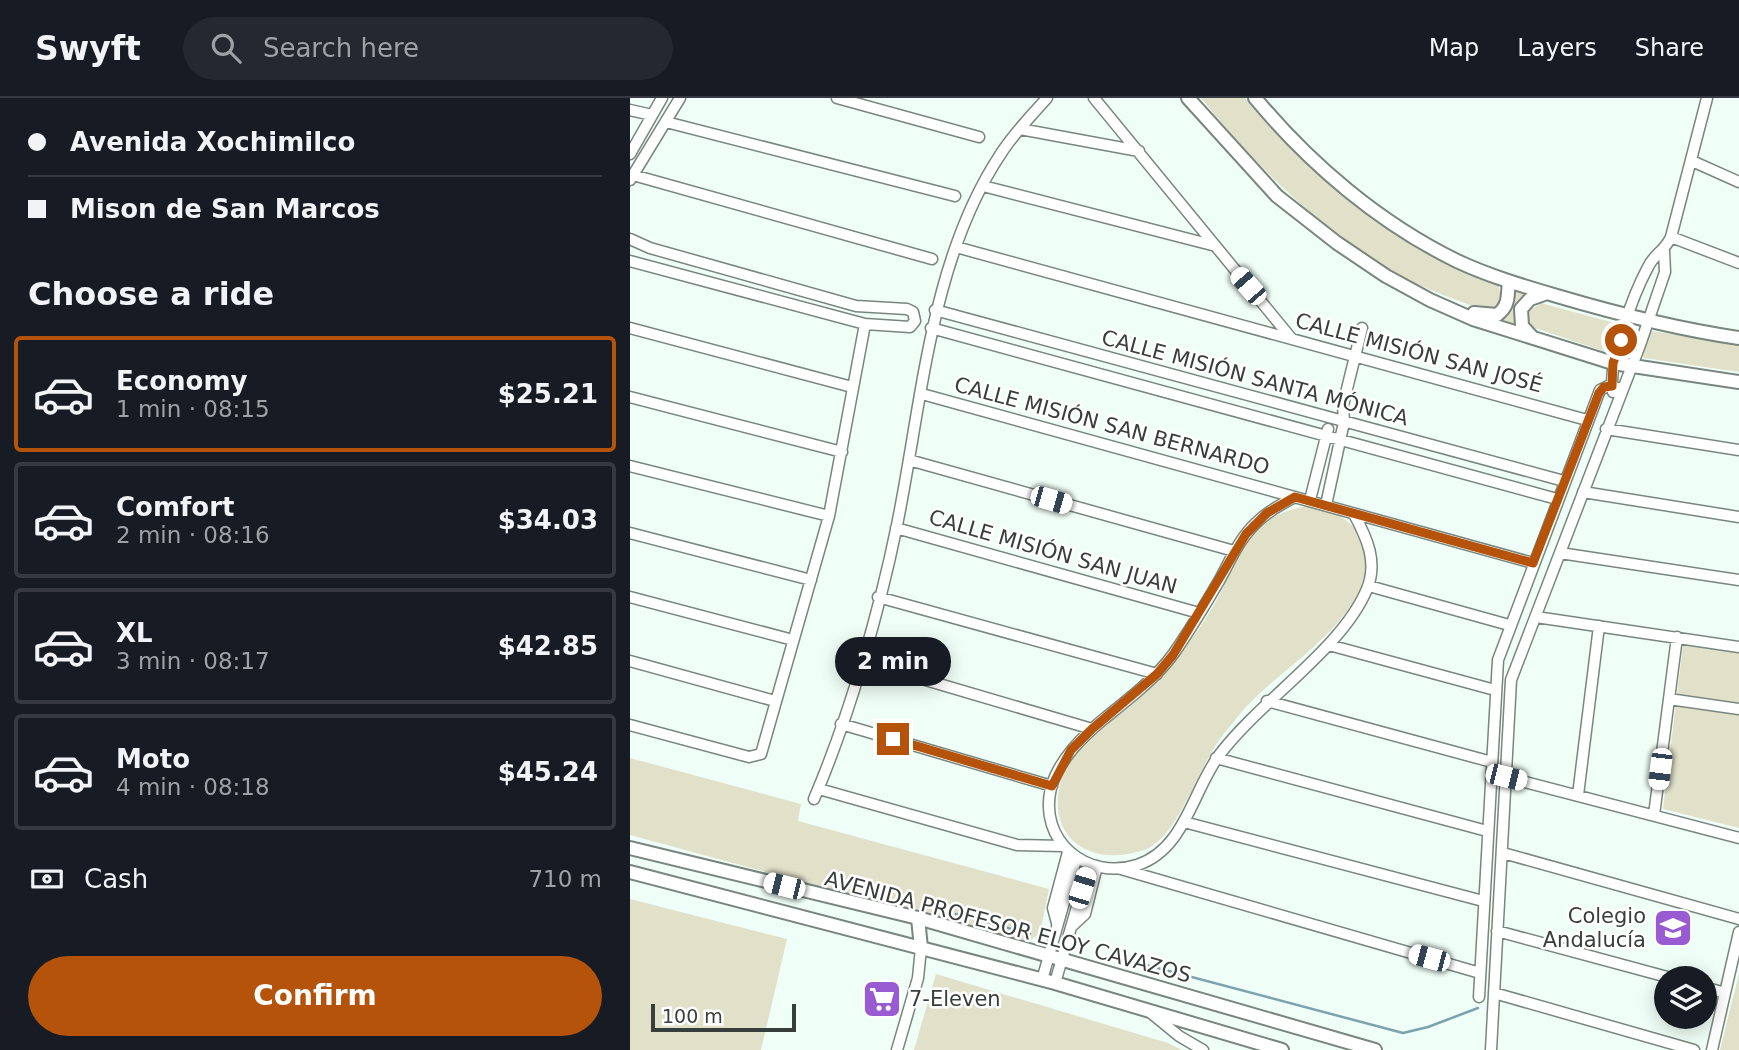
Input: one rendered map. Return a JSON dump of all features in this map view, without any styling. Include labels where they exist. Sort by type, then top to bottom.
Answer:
[{"type":"main road","points":[[1188,98],[1277,195],[1336,243],[1386,276],[1430,300],[1472,320],[1613,363],[1632,368],[1739,382]]},
{"type":"main road","points":[[1255,98],[1322,169],[1367,205],[1456,260],[1509,282],[1629,317],[1739,338]]},
{"type":"main road","points":[[1430,300],[1483,316],[1497,315],[1507,305],[1509,282]]},
{"type":"main road","points":[[1534,339],[1522,326],[1521,309],[1530,299],[1548,293]]},
{"type":"main road","name":"AVENIDA PROFESOR ELOY CAVAZOS","points":[[630,848],[918,918],[1374,1050]]},
{"type":"main road","name":"AVENIDA PROFESOR ELOY CAVAZOS","points":[[630,872],[1055,983],[1282,1050]]},
{"type":"main road","points":[[918,918],[921,948]]},
{"type":"street","points":[[630,154],[662,98]]},
{"type":"street","points":[[680,98],[632,177],[932,259]]},
{"type":"street","points":[[836,98],[979,137]]},
{"type":"street","points":[[814,799],[861,661],[896,528],[935,310],[956,247],[982,186],[1000,155],[1047,98]]},
{"type":"street","points":[[1094,98],[1291,338]]},
{"type":"street","points":[[1490,1050],[1511,680],[1616,403],[1617,387],[1613,363],[1648,266],[1664,251],[1671,237],[1707,98]]},
{"type":"street","points":[[630,110],[652,115]]},
{"type":"street","points":[[666,122],[954,196]]},
{"type":"street","points":[[1020,129],[1139,151]]},
{"type":"street","points":[[1692,161],[1739,182]]},
{"type":"street","points":[[982,186],[1212,245]]},
{"type":"street","points":[[1671,237],[1739,263]]},
{"type":"street","points":[[630,239],[663,252],[856,306],[907,309],[915,316],[914,324],[908,327],[865,324],[630,261]]},
{"type":"street","name":"CALLE MISIÓN SAN JOSÉ","points":[[956,247],[1587,420]]},
{"type":"street","points":[[1479,997],[1498,660],[1587,420],[1601,390],[1617,387],[1632,368],[1665,272],[1664,251]]},
{"type":"street","name":"CALLE MISIÓN SANTA MÓNICA","points":[[935,310],[1564,481]]},
{"type":"street","points":[[630,725],[749,757],[758,757],[764,750],[775,701],[829,516],[865,324]]},
{"type":"street","points":[[630,328],[852,387]]},
{"type":"street","name":"CALLE MISIÓN SANTA MÓNICA","points":[[932,328],[1558,499]]},
{"type":"street","points":[[1326,505],[1344,422],[1343,405],[1362,328]]},
{"type":"street","points":[[1133,383],[1138,367]]},
{"type":"street","name":"CALLE MISIÓN SAN BERNARDO","points":[[922,394],[1533,563]]},
{"type":"street","points":[[630,397],[842,452]]},
{"type":"street","points":[[1310,500],[1331,419],[1343,405]]},
{"type":"street","points":[[1606,429],[1739,450]]},
{"type":"street","points":[[909,460],[1234,551]]},
{"type":"street","points":[[630,466],[829,516]]},
{"type":"street","points":[[1583,492],[1739,517]]},
{"type":"street","points":[[1295,497],[1256,522],[1234,551],[1173,655],[1157,674],[1071,750],[1052,786],[1051,814],[1065,849],[1076,860],[1093,866],[1120,869],[1480,973]]},
{"type":"street","points":[[1120,869],[1137,865],[1160,852],[1184,822],[1216,758],[1267,701],[1329,645],[1355,612],[1369,586],[1371,550],[1354,514]]},
{"type":"street","name":"CALLE MISIÓN SAN JUAN","points":[[896,528],[1199,613]]},
{"type":"street","points":[[630,533],[811,580]]},
{"type":"street","points":[[1560,553],[1739,580]]},
{"type":"street","points":[[1369,586],[1509,625]]},
{"type":"street","points":[[630,597],[793,640]]},
{"type":"street","points":[[878,597],[1157,674]]},
{"type":"street","points":[[1536,617],[1739,647]]},
{"type":"street","points":[[1578,795],[1599,626]]},
{"type":"street","points":[[1654,815],[1677,637]]},
{"type":"street","points":[[1329,645],[1495,690]]},
{"type":"street","points":[[630,661],[775,701]]},
{"type":"street","points":[[861,661],[1092,729]]},
{"type":"street","points":[[1669,699],[1739,709]]},
{"type":"street","points":[[1267,701],[1492,762]]},
{"type":"street","points":[[841,724],[1052,786]]},
{"type":"street","points":[[1216,758],[1487,831]]},
{"type":"street","points":[[1506,777],[1739,838]]},
{"type":"street","points":[[819,789],[1017,845],[1065,849]]},
{"type":"street","points":[[1184,822],[1483,901]]},
{"type":"street","points":[[1058,923],[1053,908],[1065,849]]},
{"type":"street","points":[[1503,853],[1739,919]]},
{"type":"street","points":[[1055,983],[1058,923],[1076,860]]},
{"type":"street","points":[[1042,980],[1071,928],[1093,866]]},
{"type":"street","points":[[1497,931],[1654,973]]},
{"type":"street","points":[[1712,1050],[1739,932]]},
{"type":"street","points":[[897,1050],[920,968],[921,948]]},
{"type":"street","points":[[920,968],[937,952]]},
{"type":"street","points":[[1717,991],[1725,993]]},
{"type":"street","points":[[1494,993],[1693,1050]]},
{"type":"street","points":[[1147,1010],[1179,1036],[1203,1050]]},
{"type":"green space","points":[[1201,98],[1245,98],[1286,144],[1356,205],[1434,256],[1498,285],[1502,297],[1497,307],[1485,311],[1421,286],[1344,239],[1268,173]]},
{"type":"green space","points":[[1514,289],[1530,295],[1518,303],[1514,324],[1500,319],[1511,309]]},
{"type":"green space","points":[[1541,303],[1622,325],[1612,354],[1532,327],[1527,321],[1528,312]]},
{"type":"green space","points":[[1633,329],[1638,334],[1628,358],[1623,353]]},
{"type":"green space","points":[[1651,331],[1739,344],[1739,372],[1644,358],[1641,353]]},
{"type":"green space","points":[[1310,505],[1344,519],[1357,531],[1365,548],[1366,571],[1346,613],[1309,651],[1254,699],[1223,735],[1178,816],[1156,843],[1144,850],[1120,855],[1099,854],[1082,847],[1069,836],[1061,821],[1058,803],[1061,782],[1075,752],[1087,739],[1139,698],[1179,655],[1209,614],[1241,550],[1257,528],[1275,516]]},
{"type":"green space","points":[[1683,645],[1739,653],[1739,828],[1663,809]]},
{"type":"green space","points":[[630,758],[801,804],[798,821],[1049,889],[1040,933],[1027,943],[630,835]]},
{"type":"green space","points":[[630,899],[787,939],[761,1050],[630,1050]]},
{"type":"green space","points":[[936,974],[1168,1043],[1182,1050],[914,1050]]},
{"type":"green space","points":[[1739,974],[1739,1050],[1720,1050]]},
{"type":"waterway","points":[[956,914],[1030,934]]},
{"type":"waterway","points":[[1116,957],[1403,1033],[1428,1027],[1478,1008]]},
{"type":"place","name":"Colegio Andalucía","points":[[1673,928]]},
{"type":"place","name":"7-Eleven","points":[[882,999]]},
{"type":"route","points":[[893,739],[1052,786],[1060,766],[1071,750],[1157,674],[1173,655],[1218,583],[1234,551],[1256,522],[1295,497],[1533,563],[1599,393],[1602,388],[1612,386],[1613,363],[1621,340]]}]
